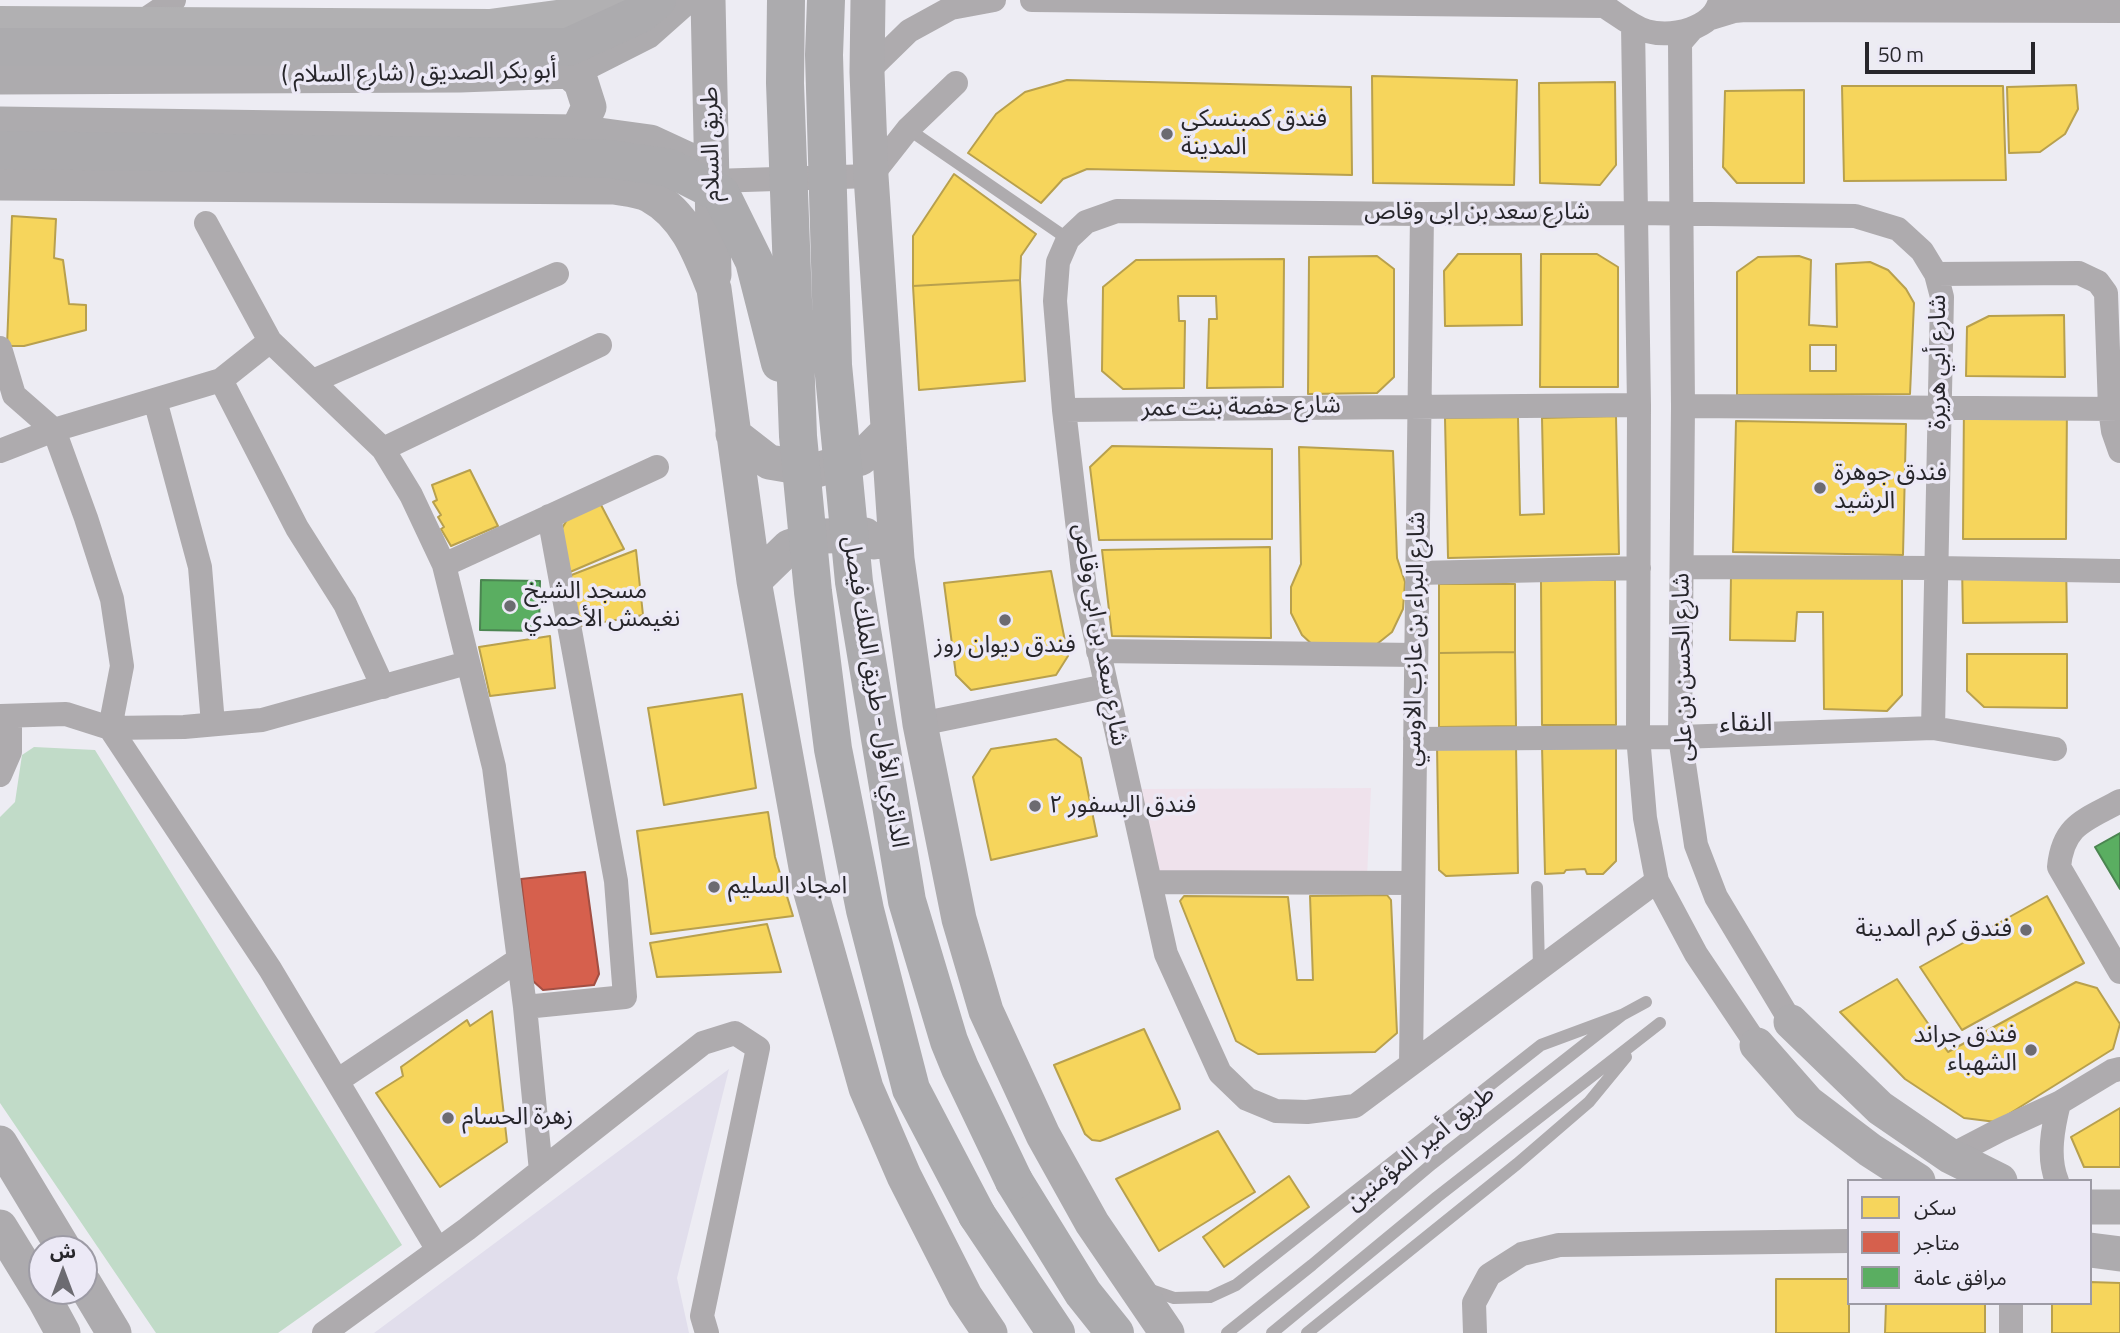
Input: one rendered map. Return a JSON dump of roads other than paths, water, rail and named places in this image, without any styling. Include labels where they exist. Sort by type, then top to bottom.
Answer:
[{"type":"highway","name":"( شارع السلام ) أبو بكر الصديق","points":[[0,47],[568,47],[640,13],[657,0]]},
{"type":"highway","name":"الدائري الأول - طريق الملك فيصل","points":[[786,0],[785,83],[798,436],[813,592],[833,749],[865,910],[911,1089],[977,1215],[1056,1333]]},
{"type":"highway","name":"الدائري الأول - طريق الملك فيصل","points":[[826,0],[824,55],[832,365],[854,582],[907,901],[949,1041],[1014,1181],[1083,1293],[1115,1333]]},
{"type":"highway","points":[[0,150],[540,156],[610,159],[670,168],[721,194],[754,261],[798,436]]},
{"type":"main road","points":[[0,25],[490,28],[565,18],[617,0]]},
{"type":"main road","points":[[569,71],[646,32],[682,0]]},
{"type":"main road","name":"طريق السلام","points":[[708,0],[714,289]]},
{"type":"main road","points":[[868,0],[867,72],[871,176],[897,559],[920,724],[959,919],[986,1010],[1043,1135],[1092,1223],[1167,1333]]},
{"type":"main road","points":[[445,27],[460,75]]},
{"type":"main road","name":"( شارع السلام ) أبو بكر الصديق","points":[[0,77],[460,75],[569,71],[581,82],[589,107],[577,132]]},
{"type":"main road","points":[[0,124],[577,132],[650,142],[713,176]]},
{"type":"main road","points":[[0,183],[614,187],[650,194],[676,214],[697,248],[714,289],[754,581],[810,889],[866,1088],[910,1188],[965,1296],[990,1333]]},
{"type":"main road","points":[[733,434],[769,462],[816,470],[862,458],[888,431]]},
{"type":"main road","points":[[754,581],[789,547],[824,537],[865,535],[897,559]]},
{"type":"main road","name":"شارع الحسن بن على","points":[[1791,1022],[1880,1108],[1950,1156],[1996,1179]]},
{"type":"main road","name":"شارع الحسن بن على","points":[[1757,1045],[1808,1103],[1870,1150],[1915,1179]]},
{"type":"main road","points":[[0,1143],[56,1235]]},
{"type":"main road","points":[[2092,1207],[2120,1207]]},
{"type":"main road","points":[[0,1227],[63,1333]]},
{"type":"main road","points":[[2092,1250],[2120,1254]]},
{"type":"main road","points":[[97,1305],[114,1333]]},
{"type":"street","points":[[136,26],[174,0]]},
{"type":"street","points":[[867,72],[909,31],[951,8],[994,0]]},
{"type":"street","points":[[1032,0],[1604,6],[1633,25],[1647,31],[1663,33],[1708,16],[1734,10],[2120,11]]},
{"type":"street","name":"شارع الحسن بن على","points":[[1708,16],[1680,43],[1683,406],[1680,737],[1696,845],[1716,897],[1791,1022]]},
{"type":"street","name":"شارع الحسن بن على","points":[[1633,25],[1639,405],[1638,736],[1645,818],[1657,881],[1696,954],[1757,1045]]},
{"type":"street","points":[[713,176],[871,176],[908,129],[956,83]]},
{"type":"street","name":"شارع سعد بن ابى وقاص","points":[[1657,881],[1354,1106],[1307,1112],[1276,1111],[1247,1099],[1220,1073],[1166,954],[1098,651],[1085,589],[1064,410],[1055,301],[1058,262],[1068,239],[1086,222],[1117,211],[1681,214]]},
{"type":"street","name":"شارع البراء بن عازب الاوسي","points":[[1411,1064],[1422,214]]},
{"type":"street","name":"شارع أبي هريرة","points":[[1681,214],[1854,216],[1898,229],[1922,251],[1936,274],[1942,297],[1933,728]]},
{"type":"street","points":[[206,223],[270,341],[383,449],[411,495],[444,565],[494,767],[525,1007],[541,1171]]},
{"type":"street","points":[[1936,274],[2079,273],[2098,282],[2106,293],[2115,409],[2113,431],[2120,451]]},
{"type":"street","points":[[313,382],[557,274]]},
{"type":"street","points":[[0,451],[54,430],[221,380],[270,341]]},
{"type":"street","points":[[383,449],[600,345]]},
{"type":"street","points":[[0,348],[7,397],[54,430],[112,598],[122,666],[110,728],[270,969],[438,1250]]},
{"type":"street","points":[[221,380],[297,528],[345,604],[383,687]]},
{"type":"street","points":[[155,400],[200,567],[213,724]]},
{"type":"street","name":"شارع حفصة بنت عمر","points":[[1064,410],[1639,405]]},
{"type":"street","points":[[1683,406],[2115,409]]},
{"type":"street","points":[[444,565],[657,467]]},
{"type":"street","points":[[525,1007],[625,997],[616,881],[549,516]]},
{"type":"street","points":[[1683,567],[2120,571]]},
{"type":"street","points":[[1417,573],[1639,568]]},
{"type":"street","points":[[1098,651],[1416,655]]},
{"type":"street","points":[[0,775],[9,752],[5,716],[66,714],[110,728],[184,727],[262,720],[467,663]]},
{"type":"street","name":"الدائري الأول - طريق الملك فيصل","points":[[920,724],[1106,686]]},
{"type":"street","points":[[1415,738],[1680,737],[1933,728],[2055,749]]},
{"type":"street","points":[[2120,801],[2082,822],[2068,834],[2061,849],[2059,867],[2120,972]]},
{"type":"street","points":[[1150,882],[1413,883]]},
{"type":"street","points":[[337,1081],[519,960]]},
{"type":"street","points":[[324,1333],[438,1250],[703,1043],[735,1033],[758,1048],[702,1316],[707,1333]]},
{"type":"street","points":[[1950,1156],[2059,1103],[2117,1066]]},
{"type":"street","points":[[2056,1179],[2053,1172],[2053,1131],[2059,1103]]},
{"type":"street","points":[[1475,1333],[1474,1303],[1489,1275],[1522,1254],[1559,1245],[1847,1241]]},
{"type":"street","points":[[2011,1305],[2011,1333]]},
{"type":"lane","points":[[908,129],[1068,239]]},
{"type":"lane","points":[[1537,887],[1539,968]]},
{"type":"lane","name":"طريق أمير المؤمنين","points":[[1227,1333],[1432,1164],[1622,1015],[1646,1002]]},
{"type":"lane","points":[[1134,1285],[1174,1298],[1210,1297],[1236,1285],[1541,1045],[1622,1015]]},
{"type":"lane","points":[[1272,1333],[1437,1197],[1660,1023]]},
{"type":"lane","points":[[1307,1333],[1517,1164],[1589,1102],[1641,1039]]},
{"type":"place","name":"فندق كمبنسكي المدينة","points":[[1167,134]]},
{"type":"place","name":"فندق جوهرة الرشيد","points":[[1820,488]]},
{"type":"place","name":"مسجد الشيخ نغيمش الأحمدي","points":[[510,606]]},
{"type":"place","name":"فندق ديوان روز","points":[[1005,620]]},
{"type":"place","name":"فندق البسفور ٢","points":[[1035,806]]},
{"type":"place","name":"امجاد السلیم","points":[[714,887]]},
{"type":"place","name":"فندق كرم المدينة","points":[[2026,930]]},
{"type":"place","name":"فندق جراند الشهباء","points":[[2031,1050]]},
{"type":"place","name":"زهرة الحسام","points":[[448,1118]]},
{"type":"district","name":"النقاء","points":[[1746,725]]}]
